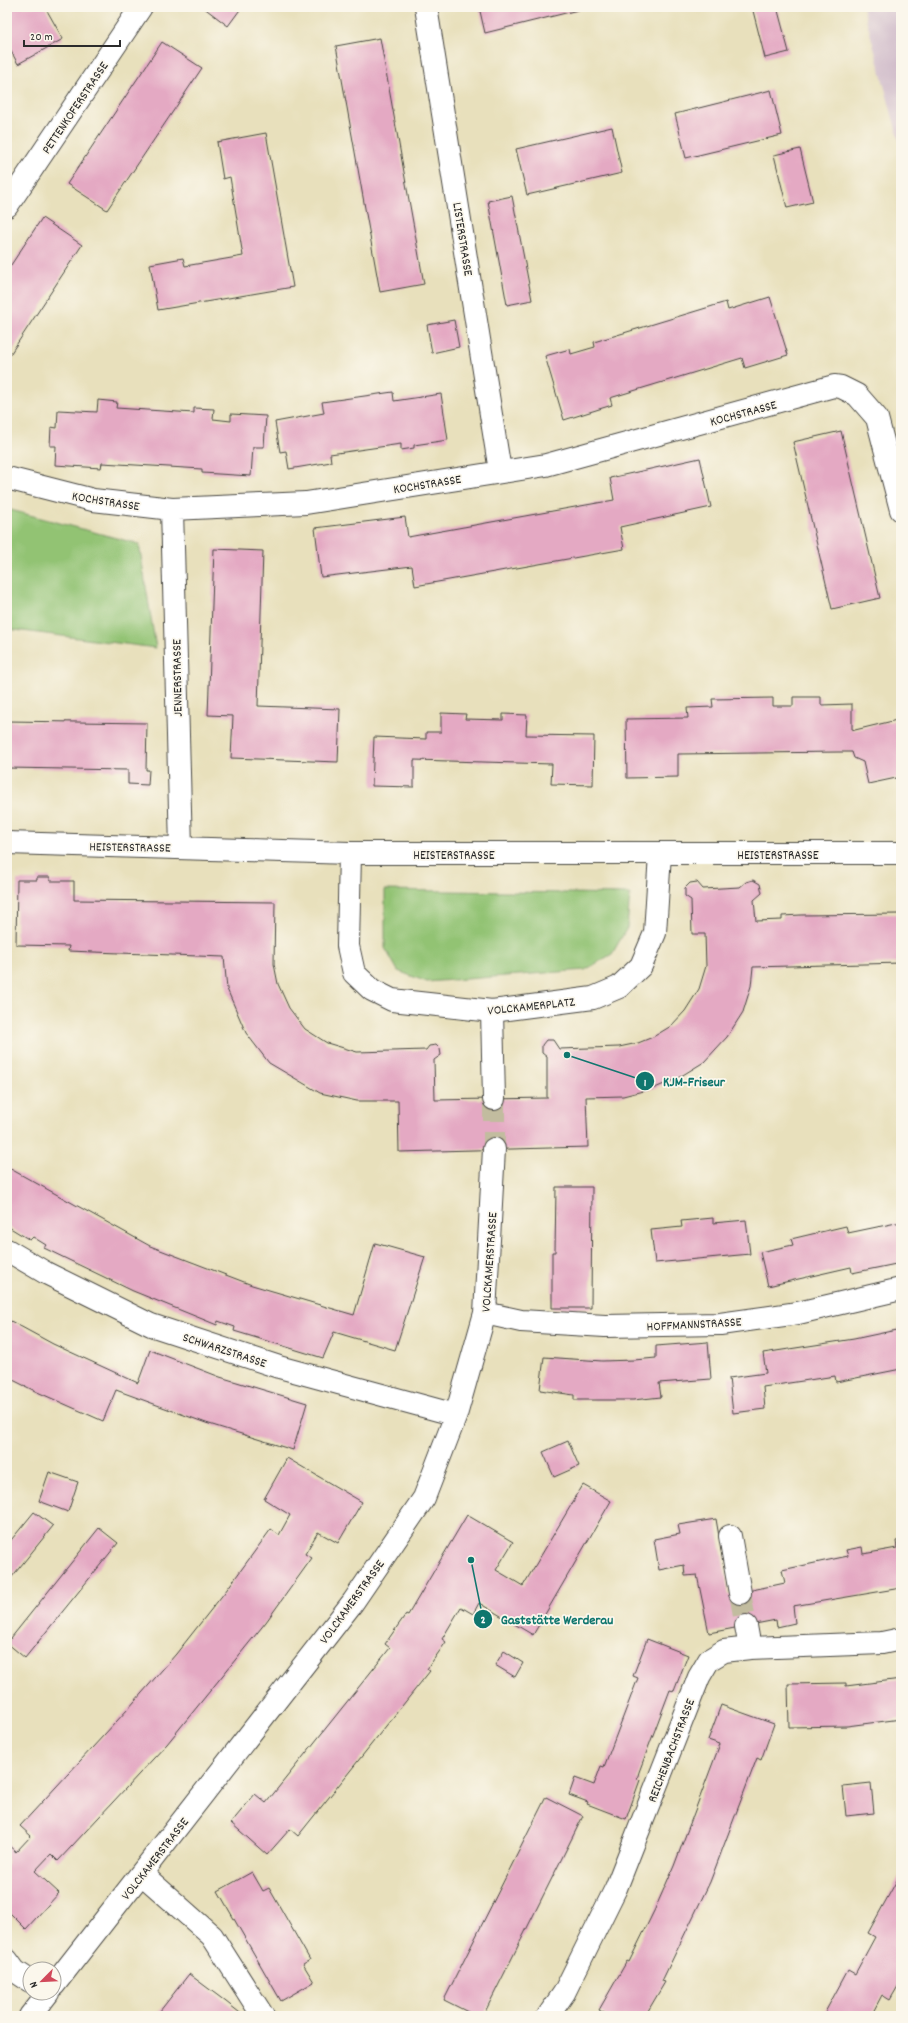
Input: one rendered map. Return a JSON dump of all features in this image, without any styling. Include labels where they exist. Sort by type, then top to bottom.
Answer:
[{"type":"street","name":"PETTENKOFERSTRASSE","points":[[7,206],[141,7]]},
{"type":"street","name":"LISTERSTRASSE","points":[[426,7],[500,471]]},
{"type":"street","name":"KOCHSTRASSE","points":[[7,478],[93,500],[172,509],[306,503],[500,471],[546,465],[834,386],[841,387],[857,395],[877,418],[901,510]]},
{"type":"street","name":"JENNERSTRASSE","points":[[172,509],[181,848]]},
{"type":"street","name":"HEISTERSTRASSE","points":[[7,843],[350,853],[901,853]]},
{"type":"street","name":"VOLCKAMERPLATZ","points":[[350,853],[348,946],[354,973],[372,990],[392,1000],[492,1011],[593,998],[619,987],[641,966],[655,933],[660,854]]},
{"type":"street","points":[[492,1011],[494,1099]]},
{"type":"street","name":"VOLCKAMERSTRASSE","points":[[62,1975],[353,1602],[424,1498],[456,1415],[485,1313],[494,1149]]},
{"type":"street","name":"SCHWARZSTRASSE","points":[[7,1250],[46,1273],[151,1325],[279,1367],[456,1415]]},
{"type":"street","name":"HOFFMANNSTRASSE","points":[[485,1313],[521,1321],[605,1326],[720,1324],[798,1313],[901,1289]]},
{"type":"street","points":[[730,1536],[740,1593]]},
{"type":"street","points":[[746,1626],[750,1648]]},
{"type":"street","name":"REICHENBACHSTRASSE","points":[[548,2016],[564,1994],[616,1888],[699,1677],[709,1660],[724,1651],[750,1648],[882,1643],[901,1639]]},
{"type":"street","points":[[142,1874],[212,1936],[263,2016]]},
{"type":"street","points":[[7,1960],[15,1970],[22,1975]]},
{"type":"street","name":"VOLCKAMERSTRASSE","points":[[30,2016],[41,2001]]},
{"type":"shaded area","points":[[863,7],[901,7],[901,148]]},
{"type":"green space","points":[[7,509],[139,544],[156,648],[7,629]]},
{"type":"green space","points":[[385,890],[630,894],[627,928],[612,954],[585,970],[427,982],[398,971],[385,948]]},
{"type":"building","points":[[7,7],[45,7],[63,39],[18,64],[7,44]]},
{"type":"building","points":[[203,7],[242,7],[228,26]]},
{"type":"building","points":[[479,7],[586,7],[586,8],[485,33]]},
{"type":"building","points":[[752,7],[777,7],[789,52],[765,58]]},
{"type":"building","points":[[380,38],[424,284],[380,292],[336,46]]},
{"type":"building","points":[[162,42],[202,68],[107,210],[67,184]]},
{"type":"building","points":[[771,90],[782,135],[686,158],[675,114]]},
{"type":"building","points":[[612,127],[622,173],[527,195],[516,149]]},
{"type":"building","points":[[266,133],[293,287],[158,310],[150,264],[183,258],[185,266],[243,256],[230,177],[223,179],[217,142]]},
{"type":"building","points":[[800,149],[813,202],[787,208],[774,155]]},
{"type":"building","points":[[512,196],[532,300],[507,305],[488,201]]},
{"type":"building","points":[[42,218],[82,245],[7,359],[7,271]]},
{"type":"building","points":[[770,297],[788,355],[745,368],[742,358],[610,398],[612,405],[564,420],[545,356],[570,349],[571,354],[595,347],[594,342],[726,302],[728,310]]},
{"type":"building","points":[[454,320],[459,347],[432,353],[427,325]]},
{"type":"building","points":[[393,392],[394,401],[441,394],[448,440],[414,445],[414,448],[401,450],[401,444],[330,454],[331,462],[289,469],[286,451],[280,452],[275,422],[324,413],[322,402]]},
{"type":"building","points":[[98,400],[117,402],[116,408],[194,413],[194,408],[214,409],[213,419],[231,421],[231,414],[266,416],[264,447],[253,447],[251,476],[202,473],[202,469],[102,463],[101,468],[55,465],[56,446],[50,446],[51,427],[57,428],[58,410],[97,412]]},
{"type":"building","points":[[841,431],[880,598],[832,609],[793,442]]},
{"type":"building","points":[[700,458],[711,507],[620,527],[624,549],[415,586],[412,566],[321,577],[315,528],[405,517],[408,537],[614,500],[610,478]]},
{"type":"building","points":[[214,549],[263,551],[258,706],[340,709],[338,762],[231,758],[233,716],[208,715]]},
{"type":"building","points":[[793,697],[821,697],[821,705],[852,704],[852,729],[855,730],[901,719],[901,777],[868,784],[863,762],[854,758],[852,752],[838,752],[678,754],[678,777],[627,778],[626,719],[688,718],[687,708],[713,707],[712,699],[773,698],[773,706],[793,706]]},
{"type":"building","points":[[441,713],[466,714],[465,719],[503,720],[503,714],[527,715],[526,735],[594,736],[593,785],[551,784],[552,764],[414,760],[414,787],[372,786],[374,737],[426,739],[426,732],[441,732]]},
{"type":"building","points":[[7,721],[147,723],[146,770],[149,770],[148,785],[128,784],[128,770],[7,768]]},
{"type":"building","points":[[37,877],[50,877],[50,881],[74,881],[74,900],[275,902],[274,964],[278,984],[289,1008],[305,1029],[327,1043],[357,1052],[426,1050],[429,1046],[436,1045],[440,1049],[441,1055],[434,1060],[435,1100],[547,1098],[547,1057],[542,1053],[542,1045],[546,1040],[553,1040],[559,1049],[619,1047],[638,1043],[653,1037],[671,1026],[685,1011],[699,989],[706,966],[705,934],[692,934],[691,900],[685,896],[685,888],[690,883],[697,882],[703,889],[740,887],[746,882],[753,880],[760,884],[762,893],[754,900],[756,921],[782,920],[782,916],[801,915],[901,914],[901,963],[753,967],[751,986],[743,1012],[727,1037],[704,1062],[678,1078],[655,1088],[623,1096],[586,1097],[588,1147],[399,1152],[398,1101],[357,1101],[320,1093],[269,1063],[246,1033],[227,989],[224,957],[68,951],[69,946],[16,945],[17,880],[37,880]]},
{"type":"building","points":[[7,1167],[150,1246],[252,1285],[354,1315],[375,1243],[425,1257],[395,1350],[334,1332],[323,1358],[234,1331],[235,1327],[218,1321],[217,1325],[133,1291],[44,1248],[46,1245],[33,1237],[30,1240],[7,1226]]},
{"type":"building","points":[[556,1187],[592,1187],[591,1308],[552,1308],[552,1252],[555,1252]]},
{"type":"building","points":[[713,1218],[713,1223],[746,1220],[750,1254],[655,1263],[651,1230],[682,1227],[681,1221]]},
{"type":"building","points":[[901,1222],[901,1263],[852,1273],[851,1267],[768,1286],[760,1252],[793,1245],[791,1239],[846,1226],[848,1233]]},
{"type":"building","points":[[7,1319],[53,1344],[138,1383],[150,1350],[220,1377],[307,1403],[293,1450],[206,1423],[116,1390],[103,1421],[35,1391],[7,1377]]},
{"type":"building","points":[[901,1329],[901,1369],[836,1382],[835,1376],[763,1387],[765,1409],[733,1413],[729,1378],[766,1373],[763,1353],[854,1339]]},
{"type":"building","points":[[708,1342],[711,1379],[659,1383],[661,1397],[633,1400],[574,1400],[574,1395],[540,1390],[544,1357],[602,1361],[656,1358],[656,1346]]},
{"type":"building","points":[[568,1441],[579,1466],[554,1477],[543,1452]]},
{"type":"building","points":[[287,1458],[362,1502],[338,1543],[318,1532],[305,1554],[312,1558],[266,1622],[167,1744],[58,1861],[51,1854],[35,1871],[59,1893],[26,1929],[7,1910],[7,1844],[16,1852],[31,1836],[20,1826],[128,1709],[176,1654],[225,1592],[271,1529],[279,1535],[290,1515],[264,1499]]},
{"type":"building","points":[[49,1472],[78,1482],[68,1512],[39,1501]]},
{"type":"building","points":[[583,1485],[611,1501],[533,1635],[479,1603],[473,1614],[461,1607],[442,1639],[446,1642],[427,1669],[430,1671],[298,1836],[290,1829],[267,1855],[231,1823],[255,1794],[266,1803],[390,1648],[385,1644],[406,1614],[408,1615],[467,1515],[513,1542],[496,1570],[523,1586]]},
{"type":"building","points":[[34,1512],[53,1526],[7,1583],[7,1545]]},
{"type":"building","points":[[716,1519],[729,1595],[785,1583],[782,1570],[848,1556],[846,1550],[862,1547],[863,1554],[897,1548],[896,1541],[901,1540],[901,1588],[793,1606],[795,1623],[777,1627],[776,1620],[709,1633],[697,1575],[685,1576],[684,1565],[659,1570],[654,1539],[680,1534],[678,1525]]},
{"type":"building","points":[[99,1528],[118,1543],[25,1658],[7,1643]]},
{"type":"building","points":[[647,1639],[688,1655],[674,1691],[670,1690],[639,1772],[637,1779],[640,1780],[626,1819],[587,1804],[588,1802],[569,1795],[575,1778],[594,1785],[601,1766],[604,1767],[638,1678],[633,1676]]},
{"type":"building","points":[[504,1651],[523,1663],[515,1677],[495,1665]]},
{"type":"building","points":[[901,1679],[901,1719],[847,1726],[789,1727],[788,1684],[846,1683],[846,1686]]},
{"type":"building","points":[[721,1705],[774,1724],[761,1760],[757,1758],[710,1882],[662,1981],[665,1982],[645,2016],[609,2016],[599,2010],[627,1961],[629,1962],[655,1909],[674,1866],[720,1744],[708,1740]]},
{"type":"building","points":[[871,1783],[874,1813],[846,1816],[843,1786]]},
{"type":"building","points":[[546,1797],[583,1816],[483,2016],[476,2016],[444,2000]]},
{"type":"building","points":[[252,1872],[263,1891],[269,1888],[310,1960],[303,1964],[314,1982],[281,2001],[218,1891]]},
{"type":"building","points":[[901,1873],[901,1981],[890,2000],[882,1995],[871,2016],[823,2016],[848,1970],[855,1974],[875,1937],[868,1933]]},
{"type":"building","points":[[189,1974],[221,1998],[244,2016],[156,2016]]},
{"type":"tunnel","points":[[494,1099],[494,1149]]},
{"type":"tunnel","points":[[740,1593],[746,1626]]},
{"type":"place","name":"KJM-Friseur","points":[[567,1055]]},
{"type":"place","name":"Gaststätte Werderau","points":[[471,1560]]}]
